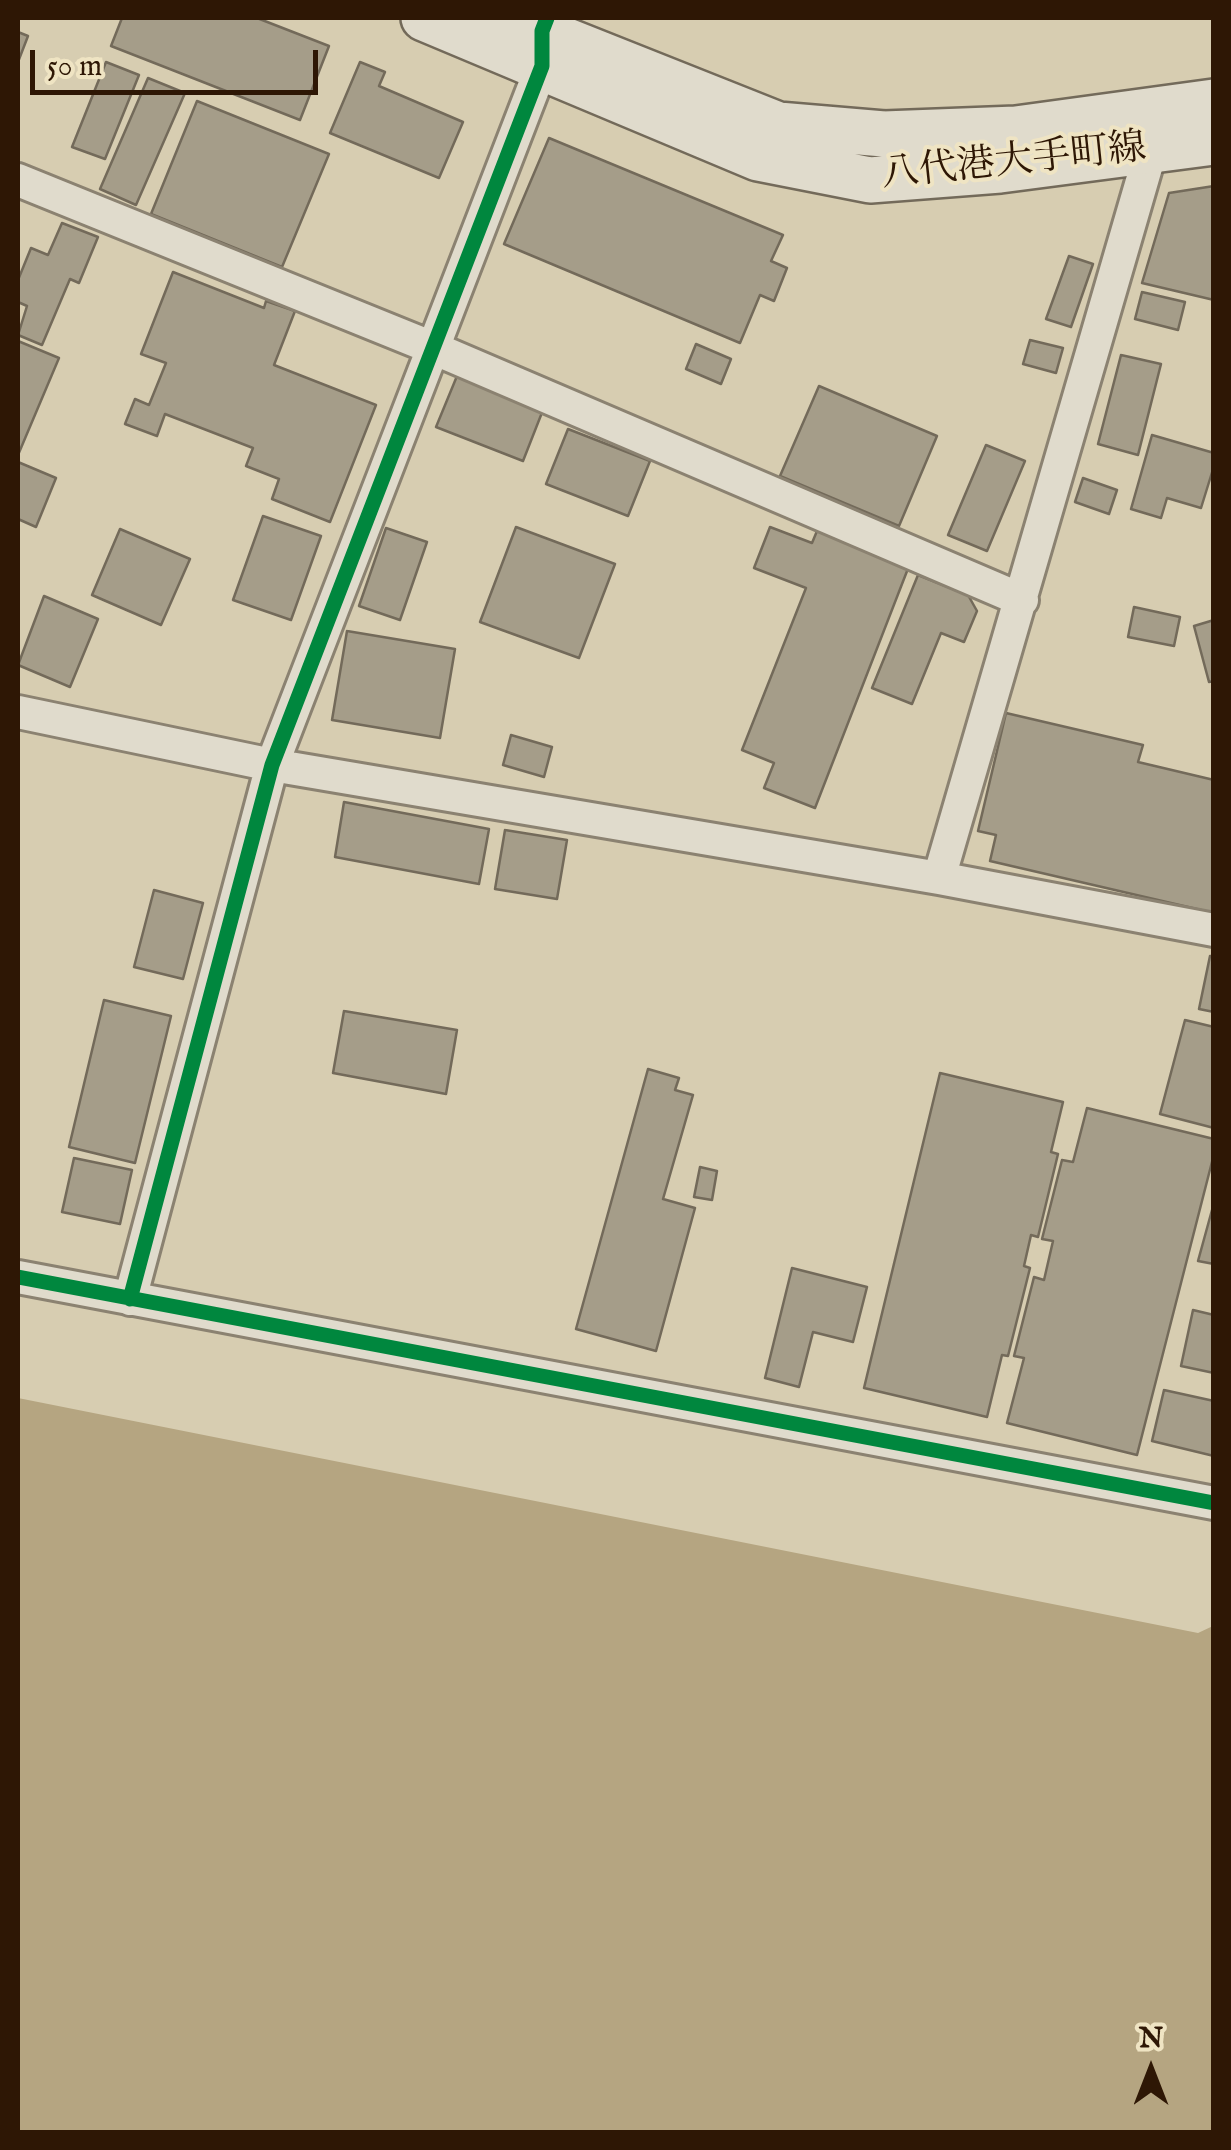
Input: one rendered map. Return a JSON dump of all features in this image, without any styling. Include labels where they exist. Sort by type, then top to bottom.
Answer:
[{"type":"main road","name":"八代港大手町線","points":[[424,18],[535,33],[758,158],[870,180],[1000,170],[1157,129],[1214,102]]},
{"type":"main road","name":"八代港大手町線","points":[[1157,129],[1214,142]]},
{"type":"street","points":[[130,1299],[272,765],[433,348],[535,33]]},
{"type":"street","points":[[939,878],[1157,129]]},
{"type":"street","points":[[18,180],[433,348],[1022,600]]},
{"type":"street","points":[[18,712],[272,765],[939,878],[1214,930]]},
{"type":"street","points":[[18,1278],[1214,1503]]},
{"type":"shaded area","points":[[18,1398],[1198,1633],[1213,1626],[1213,2132],[18,2132]]},
{"type":"building","points":[[122,18],[257,18],[329,46],[300,120],[111,46]]},
{"type":"building","points":[[18,32],[28,36],[18,62]]},
{"type":"building","points":[[106,62],[139,75],[105,159],[72,147]]},
{"type":"building","points":[[360,62],[385,72],[379,86],[463,122],[439,178],[330,133]]},
{"type":"building","points":[[148,78],[185,93],[136,205],[100,189]]},
{"type":"building","points":[[197,101],[329,154],[282,267],[151,214]]},
{"type":"building","points":[[549,138],[783,235],[771,261],[787,268],[774,301],[760,295],[740,343],[504,244]]},
{"type":"building","points":[[1214,186],[1214,300],[1142,283],[1169,193]]},
{"type":"building","points":[[62,223],[98,237],[79,283],[70,279],[42,345],[18,335],[27,306],[18,302],[18,280],[31,248],[48,255]]},
{"type":"building","points":[[1069,256],[1093,264],[1071,327],[1046,319]]},
{"type":"building","points":[[173,272],[264,308],[266,301],[295,311],[274,365],[376,405],[330,522],[272,499],[279,479],[246,466],[253,448],[165,414],[157,436],[125,424],[135,399],[149,405],[166,363],[141,354]]},
{"type":"building","points":[[1142,292],[1185,302],[1178,330],[1135,319]]},
{"type":"building","points":[[1030,340],[1063,348],[1056,373],[1023,364]]},
{"type":"building","points":[[18,341],[59,358],[18,455]]},
{"type":"building","points":[[696,344],[731,359],[721,384],[686,369]]},
{"type":"building","points":[[1121,355],[1161,364],[1138,455],[1098,444]]},
{"type":"building","points":[[457,376],[543,410],[523,461],[436,427]]},
{"type":"building","points":[[819,386],[937,436],[899,526],[780,476]]},
{"type":"building","points":[[568,429],[650,461],[628,516],[546,484]]},
{"type":"building","points":[[1152,435],[1214,453],[1201,508],[1167,498],[1161,518],[1131,509]]},
{"type":"building","points":[[986,445],[1025,461],[987,551],[948,535]]},
{"type":"building","points":[[18,462],[56,478],[36,527],[18,519]]},
{"type":"building","points":[[1083,478],[1117,490],[1109,514],[1075,502]]},
{"type":"building","points":[[263,516],[321,536],[291,620],[233,600]]},
{"type":"building","points":[[516,527],[615,564],[579,658],[480,622]]},
{"type":"building","points":[[770,527],[812,543],[817,531],[909,566],[815,808],[764,788],[774,763],[742,750],[806,588],[754,568]]},
{"type":"building","points":[[386,528],[427,542],[400,620],[359,606]]},
{"type":"building","points":[[120,529],[190,559],[161,625],[92,595]]},
{"type":"building","points":[[918,575],[968,595],[977,611],[964,642],[941,633],[912,704],[872,688]]},
{"type":"building","points":[[44,596],[98,619],[70,687],[18,665]]},
{"type":"building","points":[[1134,607],[1180,617],[1174,646],[1128,637]]},
{"type":"building","points":[[1214,620],[1214,681],[1209,682],[1194,626]]},
{"type":"building","points":[[347,631],[455,649],[440,738],[332,720]]},
{"type":"building","points":[[1006,713],[1143,745],[1138,762],[1214,780],[1214,913],[990,861],[996,835],[978,831]]},
{"type":"building","points":[[511,735],[552,747],[544,777],[503,765]]},
{"type":"building","points":[[344,802],[489,829],[479,884],[335,857]]},
{"type":"building","points":[[505,830],[567,840],[557,899],[495,889]]},
{"type":"building","points":[[154,890],[203,903],[183,979],[134,967]]},
{"type":"building","points":[[1210,956],[1214,956],[1214,1012],[1199,1009]]},
{"type":"building","points":[[104,1000],[171,1016],[135,1163],[69,1147]]},
{"type":"building","points":[[344,1011],[457,1030],[446,1094],[333,1073]]},
{"type":"building","points":[[1185,1020],[1214,1027],[1214,1128],[1160,1114]]},
{"type":"building","points":[[648,1069],[679,1078],[675,1090],[693,1095],[663,1199],[695,1208],[656,1351],[576,1329]]},
{"type":"building","points":[[940,1073],[1063,1102],[1051,1152],[1058,1154],[1038,1237],[1031,1235],[1024,1266],[1030,1268],[1008,1356],[1002,1355],[987,1417],[864,1388]]},
{"type":"building","points":[[1087,1108],[1214,1139],[1214,1154],[1137,1455],[1007,1423],[1024,1358],[1014,1356],[1034,1277],[1044,1280],[1053,1241],[1042,1239],[1062,1160],[1073,1162]]},
{"type":"building","points":[[74,1158],[132,1170],[120,1224],[62,1212]]},
{"type":"building","points":[[700,1167],[717,1171],[712,1200],[694,1197]]},
{"type":"building","points":[[1214,1210],[1214,1264],[1198,1261]]},
{"type":"building","points":[[792,1268],[867,1287],[853,1342],[813,1332],[799,1387],[765,1378]]},
{"type":"building","points":[[1193,1310],[1214,1315],[1214,1373],[1181,1366]]},
{"type":"building","points":[[1164,1390],[1214,1401],[1214,1456],[1152,1441]]},
{"type":"cycle path","points":[[130,1299],[272,765],[542,66],[542,31],[547,18]]},
{"type":"cycle path","points":[[18,1277],[1214,1503]]}]
